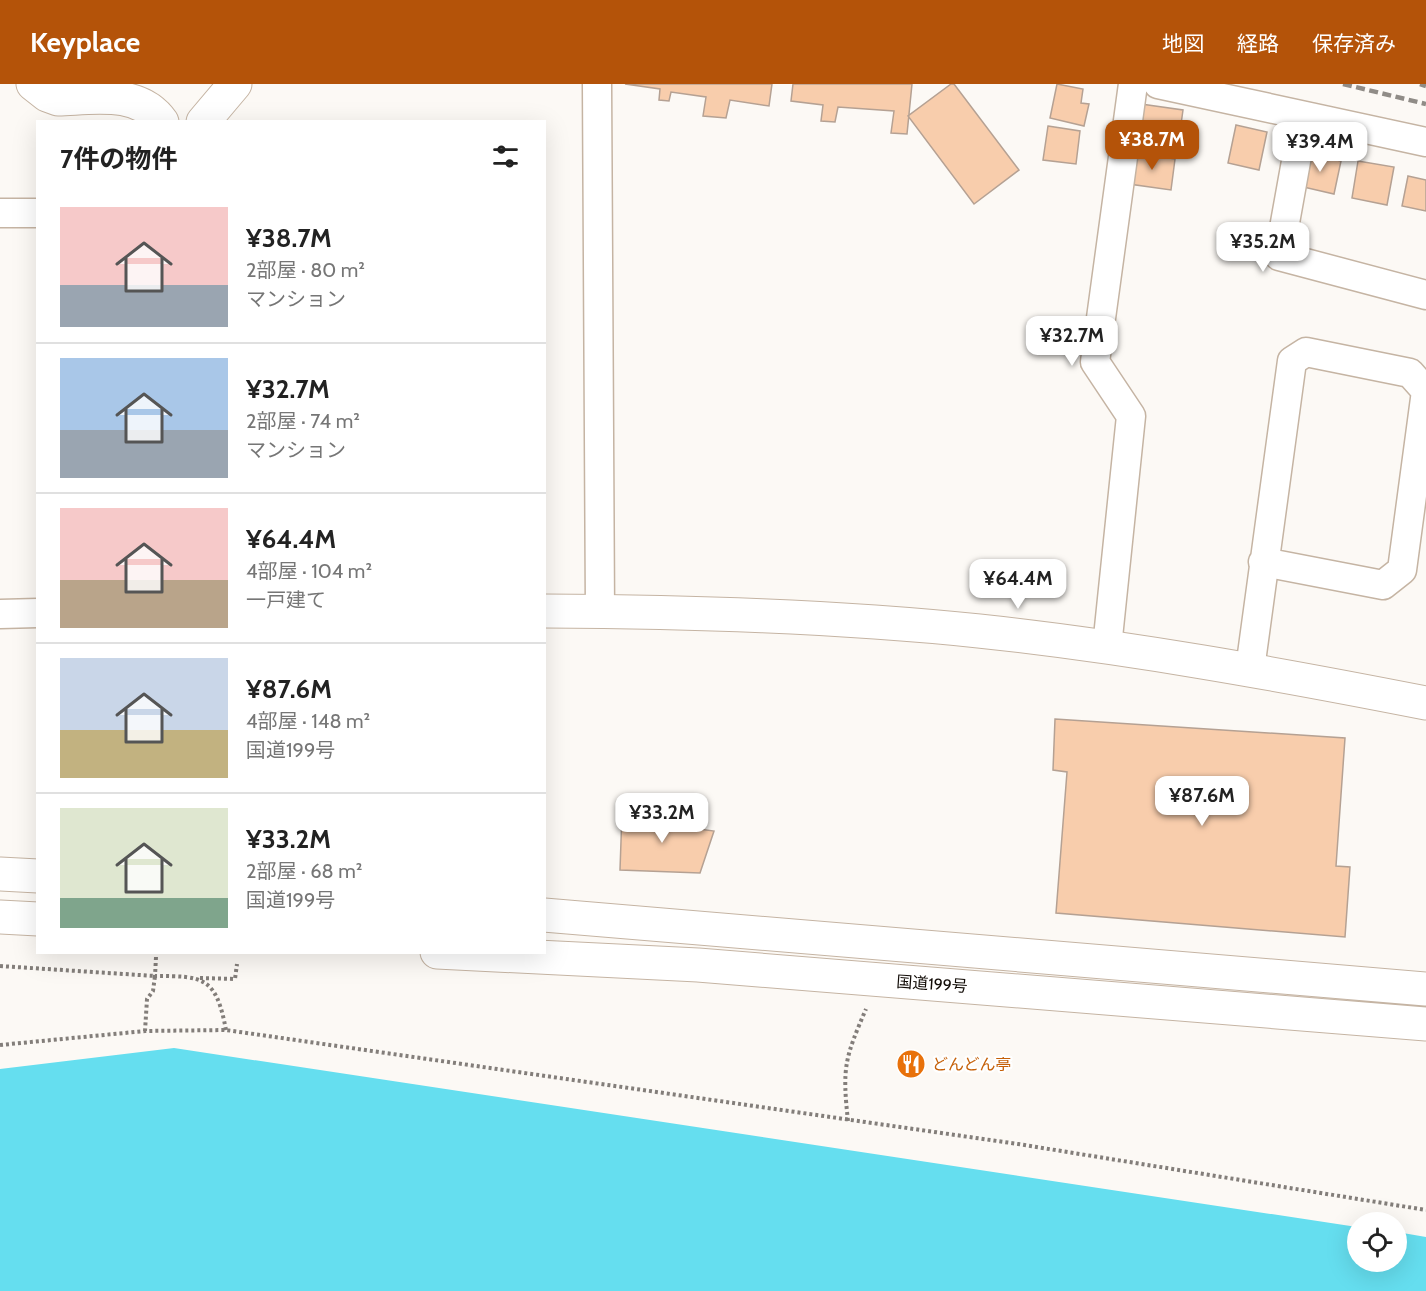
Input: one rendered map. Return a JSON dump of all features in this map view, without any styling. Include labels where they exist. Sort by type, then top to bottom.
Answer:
[{"type":"main road","points":[[33,84],[47,96],[58,99],[134,100],[154,111],[161,120]]},
{"type":"main road","points":[[205,120],[235,84]]},
{"type":"main road","points":[[546,611],[793,617],[978,631],[1107,647],[1250,669],[1426,703]]},
{"type":"main road","points":[[0,874],[36,876]]},
{"type":"main road","points":[[546,915],[1426,989]]},
{"type":"main road","points":[[0,917],[36,919]]},
{"type":"main road","name":"国道199号","points":[[477,954],[698,965],[1426,1024]]},
{"type":"street","points":[[597,84],[600,612]]},
{"type":"street","points":[[1107,647],[1131,416],[1095,362],[1133,84]]},
{"type":"street","points":[[1158,84],[1426,142]]},
{"type":"street","points":[[1304,117],[1279,256],[1426,294]]},
{"type":"street","points":[[0,213],[36,213]]},
{"type":"street","points":[[1250,669],[1263,562],[1292,362],[1306,352],[1410,373],[1426,391],[1402,570],[1383,585],[1263,562]]},
{"type":"street","points":[[0,614],[36,613]]},
{"type":"path","points":[[145,1031],[147,999],[153,991],[156,957]]},
{"type":"path","points":[[0,966],[235,979],[237,964]]},
{"type":"path","points":[[198,978],[216,994],[226,1030]]},
{"type":"path","points":[[848,1121],[844,1083],[846,1055],[866,1009]]},
{"type":"path","points":[[0,1046],[145,1031],[226,1030],[1018,1144],[1426,1210]]},
{"type":"water","points":[[174,1048],[1347,1225],[1347,1272],[1407,1272],[1407,1234],[1426,1237],[1426,1291],[0,1291],[0,1069]]},
{"type":"building","points":[[625,84],[772,84],[769,106],[730,100],[726,118],[703,116],[706,97],[671,92],[669,101],[659,100],[660,89]]},
{"type":"building","points":[[793,84],[912,84],[907,134],[891,133],[894,111],[838,107],[835,122],[821,121],[823,105],[791,101]]},
{"type":"building","points":[[954,84],[1019,170],[974,204],[908,116]]},
{"type":"building","points":[[1057,84],[1083,89],[1081,103],[1089,104],[1084,126],[1050,118]]},
{"type":"building","points":[[1141,104],[1183,110],[1177,153],[1135,148]]},
{"type":"building","points":[[1236,125],[1267,132],[1259,170],[1228,163]]},
{"type":"building","points":[[1048,126],[1080,131],[1076,164],[1043,160]]},
{"type":"building","points":[[1134,152],[1175,159],[1171,190],[1129,184]]},
{"type":"building","points":[[1306,153],[1341,161],[1334,194],[1299,186]]},
{"type":"building","points":[[1358,161],[1394,167],[1387,205],[1352,198]]},
{"type":"building","points":[[1408,176],[1426,180],[1426,211],[1402,206]]},
{"type":"building","points":[[1055,719],[1345,738],[1336,866],[1350,867],[1345,937],[1056,913],[1067,772],[1053,770]]},
{"type":"building","points":[[622,813],[688,815],[684,827],[714,831],[700,873],[620,870]]},
{"type":"railway","points":[[1343,84],[1426,104]]},
{"type":"railway","points":[[1420,84],[1426,86]]},
{"type":"place","name":"どんどん亭","points":[[911,1064]]}]
